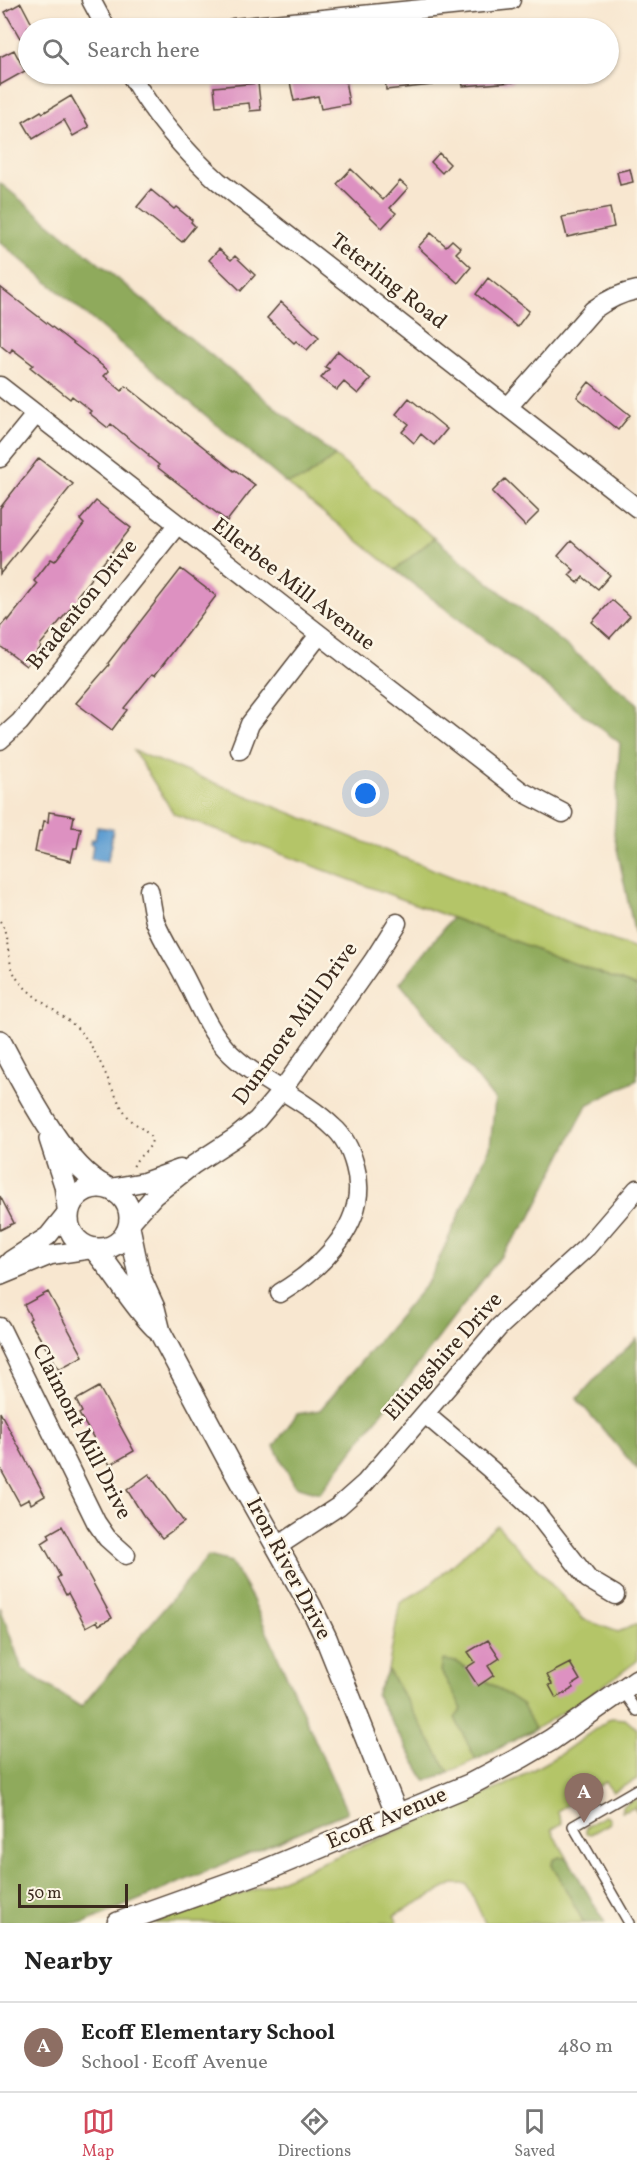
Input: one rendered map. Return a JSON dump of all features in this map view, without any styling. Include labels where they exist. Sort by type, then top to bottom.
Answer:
[{"type":"street","points":[[91,0],[101,18]]},
{"type":"street","points":[[332,18],[511,0]]},
{"type":"street","name":"Teterling Road","points":[[136,84],[168,131],[191,157],[218,181],[637,508]]},
{"type":"street","points":[[508,407],[593,310],[607,300],[637,290]]},
{"type":"street","name":"Ellerbee Mill Avenue","points":[[0,386],[522,791],[563,813]]},
{"type":"street","points":[[0,458],[36,414]]},
{"type":"street","name":"Bradenton Drive","points":[[0,740],[20,722],[177,525]]},
{"type":"street","points":[[240,750],[250,724],[319,635]]},
{"type":"street","points":[[149,890],[156,923],[216,1035],[231,1054],[329,1123],[342,1136],[353,1156],[359,1189],[354,1218],[347,1230],[309,1275],[280,1293]]},
{"type":"street","name":"Dunmore Mill Drive","points":[[130,1225],[148,1201],[193,1165],[257,1120],[283,1089],[397,923]]},
{"type":"street","points":[[0,1041],[38,1111],[58,1158],[68,1209],[67,1224],[70,1233],[76,1240],[93,1249]]},
{"type":"street","points":[[0,1273],[51,1256],[112,1247],[125,1235],[130,1225],[130,1214],[123,1198],[95,1182],[80,1168],[38,1111]]},
{"type":"street","name":"Dunmore Mill Drive","points":[[108,1188],[144,1182],[193,1165]]},
{"type":"street","points":[[0,1273],[11,1260],[48,1236],[80,1192],[88,1188],[108,1188]]},
{"type":"street","name":"Ellingshire Drive","points":[[278,1546],[352,1495],[378,1469],[499,1328],[587,1247],[637,1189]]},
{"type":"street","name":"Iron River Drive","points":[[130,1225],[139,1275],[154,1308],[160,1332],[326,1638],[397,1815]]},
{"type":"street","name":"Iron River Drive","points":[[93,1249],[123,1284],[143,1314],[160,1332]]},
{"type":"street","name":"Claimont Mill Drive","points":[[0,1327],[91,1514],[101,1530],[126,1555]]},
{"type":"street","points":[[425,1414],[490,1469],[540,1517],[588,1579],[615,1595]]},
{"type":"street","name":"Ecoff Avenue","points":[[118,1923],[261,1872],[469,1785],[551,1740],[630,1685]]},
{"type":"lane","points":[[630,1685],[637,1711]]},
{"type":"lane","points":[[629,1923],[573,1826],[637,1790]]},
{"type":"path","points":[[0,921],[6,937],[12,968],[19,981],[79,1030],[99,1057],[126,1114],[152,1138],[149,1148],[134,1163],[133,1174]]},
{"type":"green space","points":[[0,183],[335,456],[304,479],[286,483],[0,242]]},
{"type":"green space","points":[[335,456],[434,538],[395,570],[286,483],[304,479]]},
{"type":"green space","points":[[434,538],[637,703],[637,945],[614,834],[620,743],[395,570]]},
{"type":"green space","points":[[134,751],[637,950],[637,987],[174,814]]},
{"type":"green space","points":[[452,918],[637,987],[637,1080],[587,1105],[530,1218],[320,1493],[295,1486],[274,1446],[297,1414],[320,1410],[429,1281],[490,1147],[495,1100],[400,983]]},
{"type":"green space","points":[[637,1339],[637,1469],[577,1399],[605,1368]]},
{"type":"green space","points":[[497,1525],[583,1619],[618,1632],[637,1624],[637,1661],[588,1696],[536,1728],[482,1757],[426,1781],[376,1695],[388,1670],[400,1603],[427,1587]]},
{"type":"green space","points":[[208,1556],[231,1562],[252,1598],[347,1812],[84,1923],[0,1923],[0,1607],[22,1669],[81,1707]]},
{"type":"green space","points":[[443,1660],[457,1662],[522,1704],[535,1729],[476,1760],[455,1718],[462,1709],[441,1671]]},
{"type":"green space","points":[[388,1670],[449,1772],[426,1781],[376,1695]]},
{"type":"green space","points":[[611,1718],[625,1719],[637,1729],[637,1779],[613,1792],[605,1782],[557,1811],[562,1823],[551,1830],[568,1859],[559,1857],[552,1864],[584,1923],[485,1923],[467,1884],[453,1884],[394,1915],[398,1923],[152,1923],[271,1884],[504,1786],[559,1755]]},
{"type":"green space","points":[[637,1798],[637,1812],[634,1808],[622,1812],[622,1806]]},
{"type":"green space","points":[[604,1816],[609,1818],[610,1823],[591,1834],[586,1833],[586,1827]]},
{"type":"green space","points":[[559,1857],[568,1859],[605,1923],[584,1923],[552,1864],[553,1860]]},
{"type":"water","points":[[97,827],[113,829],[107,862],[91,859],[93,845],[90,844],[91,839],[95,840]]},
{"type":"building","points":[[21,3],[29,18],[18,18],[18,35],[5,12]]},
{"type":"building","points":[[14,50],[18,58],[18,75],[0,85],[0,57]]},
{"type":"building","points":[[258,84],[261,110],[250,111],[249,103],[216,106],[214,87]]},
{"type":"building","points":[[290,84],[346,84],[349,104],[321,109],[318,96],[294,101]]},
{"type":"building","points":[[386,84],[432,84],[432,85],[386,90]]},
{"type":"building","points":[[463,84],[488,84],[463,86]]},
{"type":"building","points":[[71,96],[89,127],[73,136],[64,120],[33,139],[23,122]]},
{"type":"building","points":[[439,153],[450,164],[442,173],[431,162]]},
{"type":"building","points":[[351,169],[383,200],[400,181],[408,188],[390,208],[396,213],[382,228],[337,184]]},
{"type":"building","points":[[630,169],[633,182],[620,185],[617,172]]},
{"type":"building","points":[[151,190],[192,220],[195,226],[182,242],[137,207]]},
{"type":"building","points":[[610,208],[614,227],[567,237],[562,217]]},
{"type":"building","points":[[431,233],[446,246],[452,240],[461,248],[456,253],[471,267],[458,283],[418,247]]},
{"type":"building","points":[[219,249],[231,260],[235,256],[255,275],[241,291],[209,260]]},
{"type":"building","points":[[488,278],[529,311],[517,327],[476,294]]},
{"type":"building","points":[[0,287],[109,371],[104,376],[122,391],[126,386],[255,485],[227,521],[157,467],[159,465],[149,455],[111,424],[108,428],[72,396],[70,399],[30,367],[33,365],[12,349],[10,353],[0,345]]},
{"type":"building","points":[[281,302],[319,337],[307,350],[296,341],[294,343],[267,318]]},
{"type":"building","points":[[338,351],[371,379],[358,394],[344,382],[337,390],[321,378],[329,369],[325,367]]},
{"type":"building","points":[[589,382],[630,415],[618,430],[577,397]]},
{"type":"building","points":[[409,398],[447,429],[434,445],[421,434],[414,443],[402,432],[409,424],[396,414]]},
{"type":"building","points":[[39,458],[73,484],[0,574],[0,508]]},
{"type":"building","points":[[505,479],[539,512],[525,526],[492,492]]},
{"type":"building","points":[[96,501],[131,528],[26,666],[0,646],[0,627],[7,619],[8,621],[37,584],[34,581],[51,559],[55,561],[84,524],[80,520]]},
{"type":"building","points":[[571,541],[610,575],[598,589],[583,577],[578,583],[569,575],[574,570],[558,556]]},
{"type":"building","points":[[181,569],[216,596],[155,675],[152,674],[124,708],[127,710],[112,730],[76,703],[109,665],[108,663]]},
{"type":"building","points":[[612,600],[630,616],[610,638],[592,622]]},
{"type":"building","points":[[49,812],[74,816],[72,827],[81,828],[77,848],[74,848],[71,861],[35,852],[39,831],[42,831],[44,821],[48,822]]},
{"type":"building","points":[[0,1196],[14,1223],[0,1230]]},
{"type":"building","points":[[48,1292],[83,1356],[59,1369],[29,1320],[31,1318],[24,1305]]},
{"type":"building","points":[[99,1387],[134,1451],[110,1465],[79,1414],[82,1412],[76,1400]]},
{"type":"building","points":[[0,1412],[45,1496],[31,1504],[29,1499],[20,1504],[0,1468]]},
{"type":"building","points":[[149,1474],[184,1522],[162,1538],[143,1515],[127,1490]]},
{"type":"building","points":[[62,1526],[112,1618],[99,1625],[97,1621],[86,1627],[68,1593],[66,1595],[57,1578],[60,1576],[42,1543],[50,1538],[48,1534]]},
{"type":"building","points":[[488,1640],[500,1658],[488,1666],[494,1675],[478,1686],[466,1668],[475,1662],[468,1652]]},
{"type":"building","points":[[570,1663],[580,1680],[572,1685],[574,1688],[556,1698],[547,1675]]},
{"type":"place","name":"Ecoff Elementary School","points":[[584,1823]]}]
